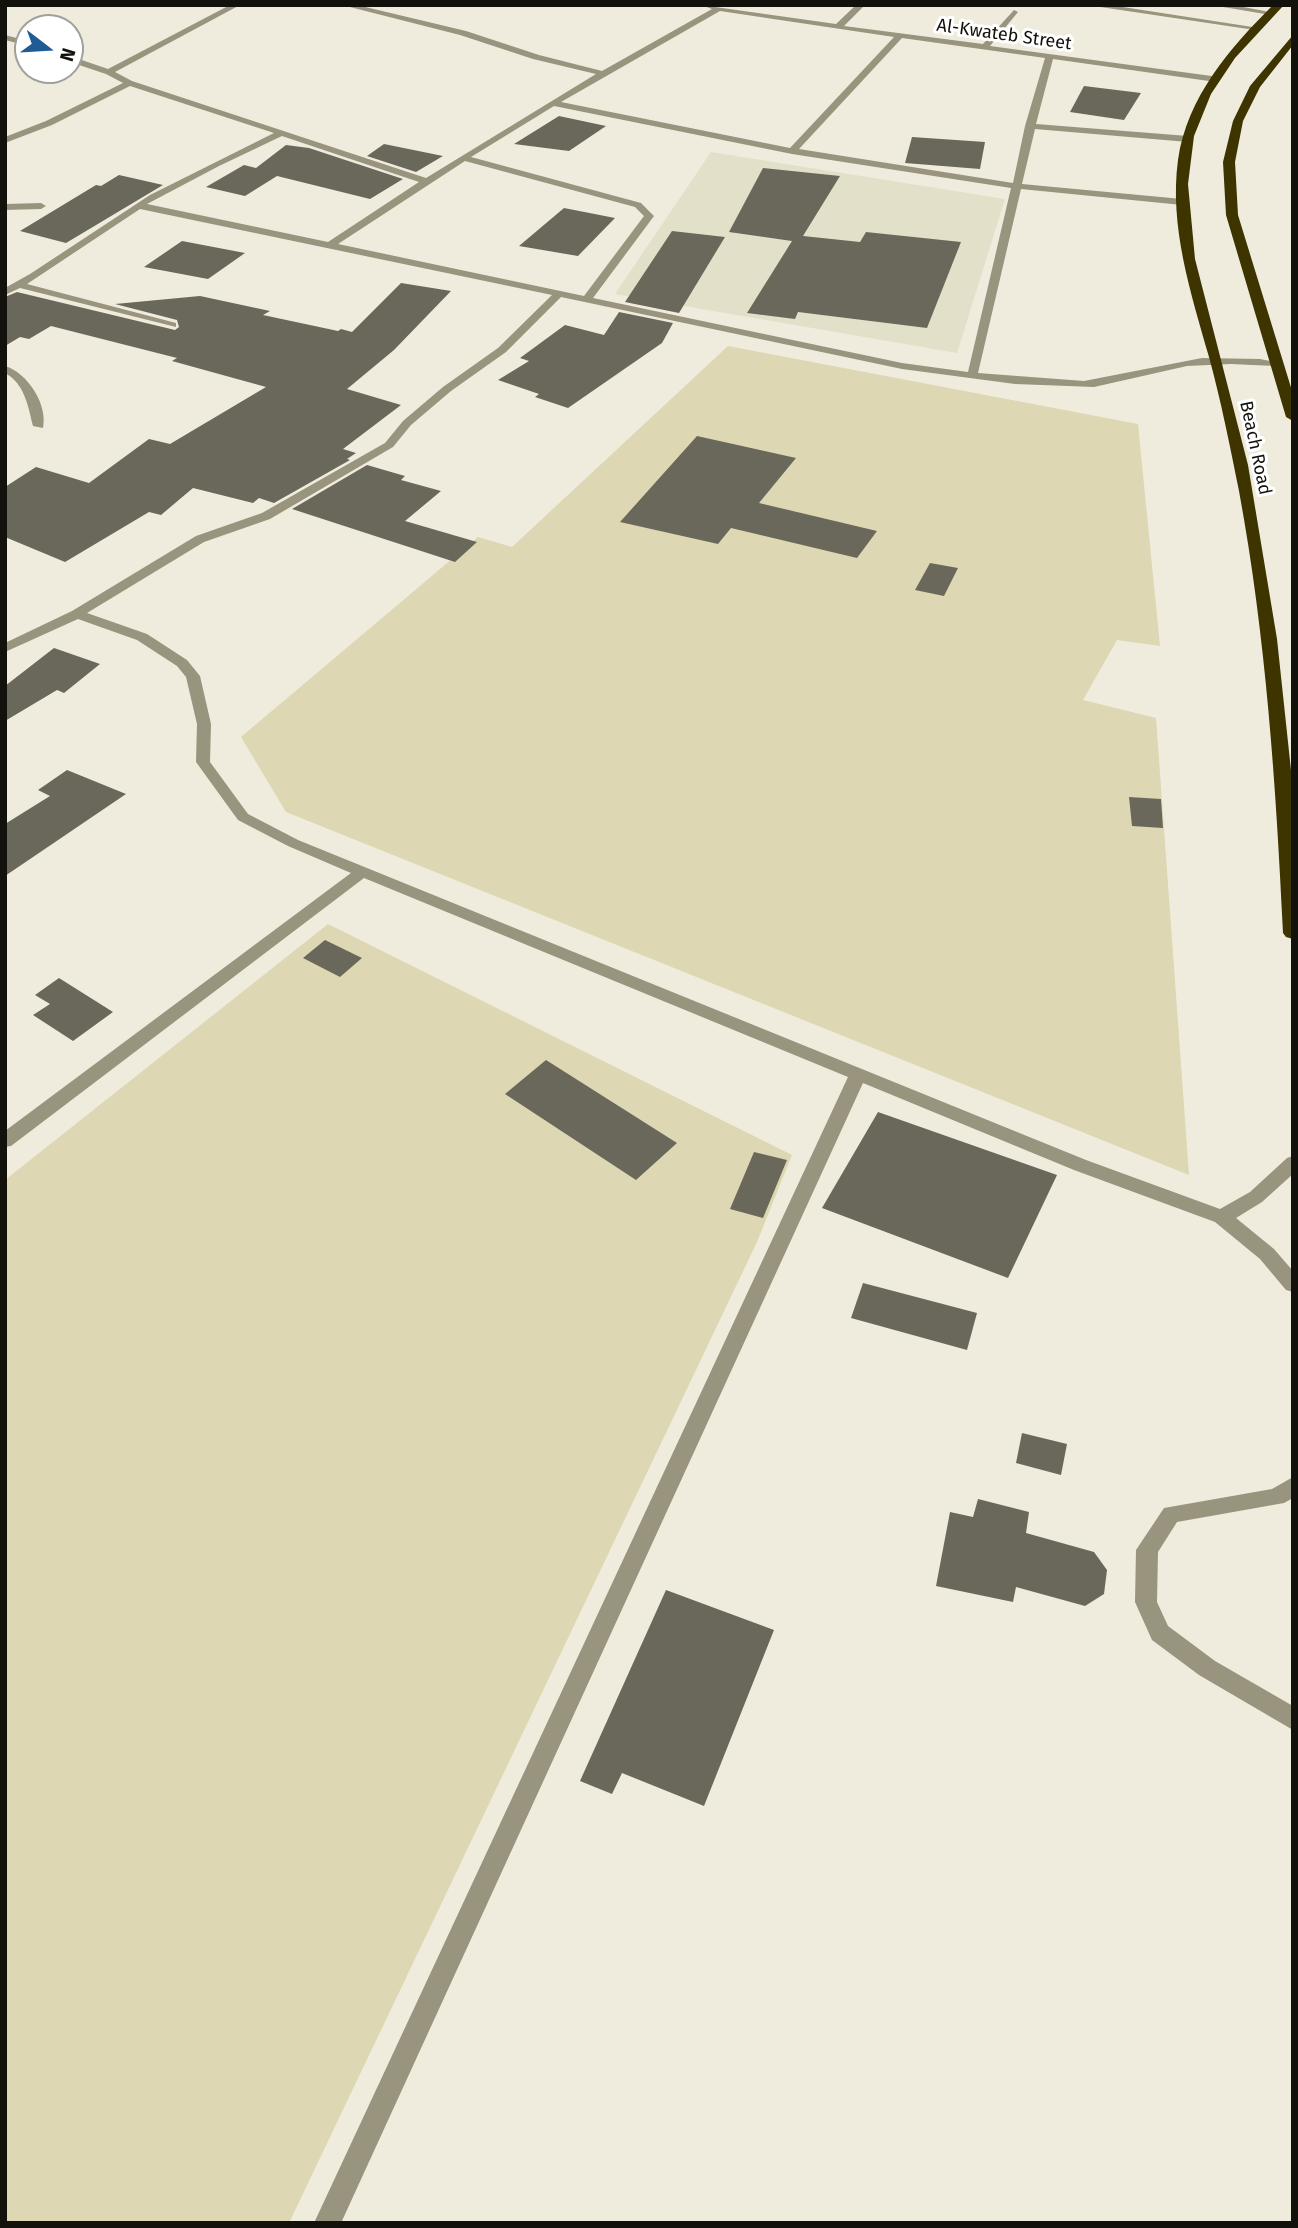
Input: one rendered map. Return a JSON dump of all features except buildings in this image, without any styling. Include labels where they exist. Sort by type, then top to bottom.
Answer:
[{"type":"highway","name":"Beach Road","points":[[1275,9],[1236,49],[1193,114],[1184,159],[1182,202],[1190,271],[1216,359],[1241,466],[1264,591],[1286,799],[1293,933]]},
{"type":"highway","name":"Beach Road","points":[[1293,38],[1255,86],[1238,121],[1229,162],[1232,215],[1293,417]]},
{"type":"street","points":[[109,72],[236,5]]},
{"type":"street","points":[[346,5],[463,33],[536,57],[601,73]]},
{"type":"street","name":"Al-Kwateb Street","points":[[705,5],[900,36],[1216,79]]},
{"type":"street","points":[[838,27],[861,5]]},
{"type":"street","points":[[1091,5],[1255,28]]},
{"type":"street","points":[[1215,5],[1275,9]]},
{"type":"street","points":[[331,245],[424,180],[465,158],[601,73],[718,9]]},
{"type":"street","points":[[984,48],[1014,12]]},
{"type":"street","points":[[793,151],[900,36]]},
{"type":"street","points":[[972,376],[993,296],[1029,126],[1049,57]]},
{"type":"street","points":[[84,64],[109,72],[129,83],[424,180]]},
{"type":"street","points":[[5,140],[49,123],[129,83]]},
{"type":"street","points":[[552,103],[793,151],[1015,186],[1182,202]]},
{"type":"street","points":[[1029,126],[1188,139]]},
{"type":"street","points":[[5,292],[197,172],[280,134]]},
{"type":"street","points":[[465,158],[638,205],[647,212],[649,216],[587,299]]},
{"type":"street","points":[[141,205],[902,366],[972,376],[1085,384],[1104,382],[1159,367],[1216,359],[1275,363]]},
{"type":"street","points":[[5,207],[41,206]]},
{"type":"street","points":[[5,281],[172,325]]},
{"type":"street","points":[[5,648],[76,614],[200,539],[266,516],[327,484],[389,444],[407,423],[447,389],[502,350],[560,293]]},
{"type":"street","points":[[5,369],[13,372],[29,388],[39,426]]},
{"type":"street","points":[[76,614],[142,637],[182,663],[193,676],[204,724],[202,762],[243,817],[293,843],[362,872],[858,1075],[1080,1165],[1222,1217],[1267,1254],[1293,1285]]},
{"type":"street","points":[[5,1141],[362,872]]},
{"type":"street","points":[[327,2223],[858,1075]]},
{"type":"street","points":[[1222,1217],[1256,1197],[1293,1163]]},
{"type":"street","points":[[1293,1486],[1277,1497],[1171,1514],[1147,1550],[1146,1602],[1160,1633],[1207,1668],[1293,1719]]},
{"type":"shaded area","points":[[711,152],[1005,199],[957,353],[615,294]]},
{"type":"shaded area","points":[[728,346],[1138,424],[1160,646],[1117,640],[1083,700],[1156,718],[1189,1175],[286,812],[241,737],[478,537],[512,547]]},
{"type":"shaded area","points":[[328,924],[792,1155],[757,1242],[289,2223],[5,2223],[5,1180]]}]
